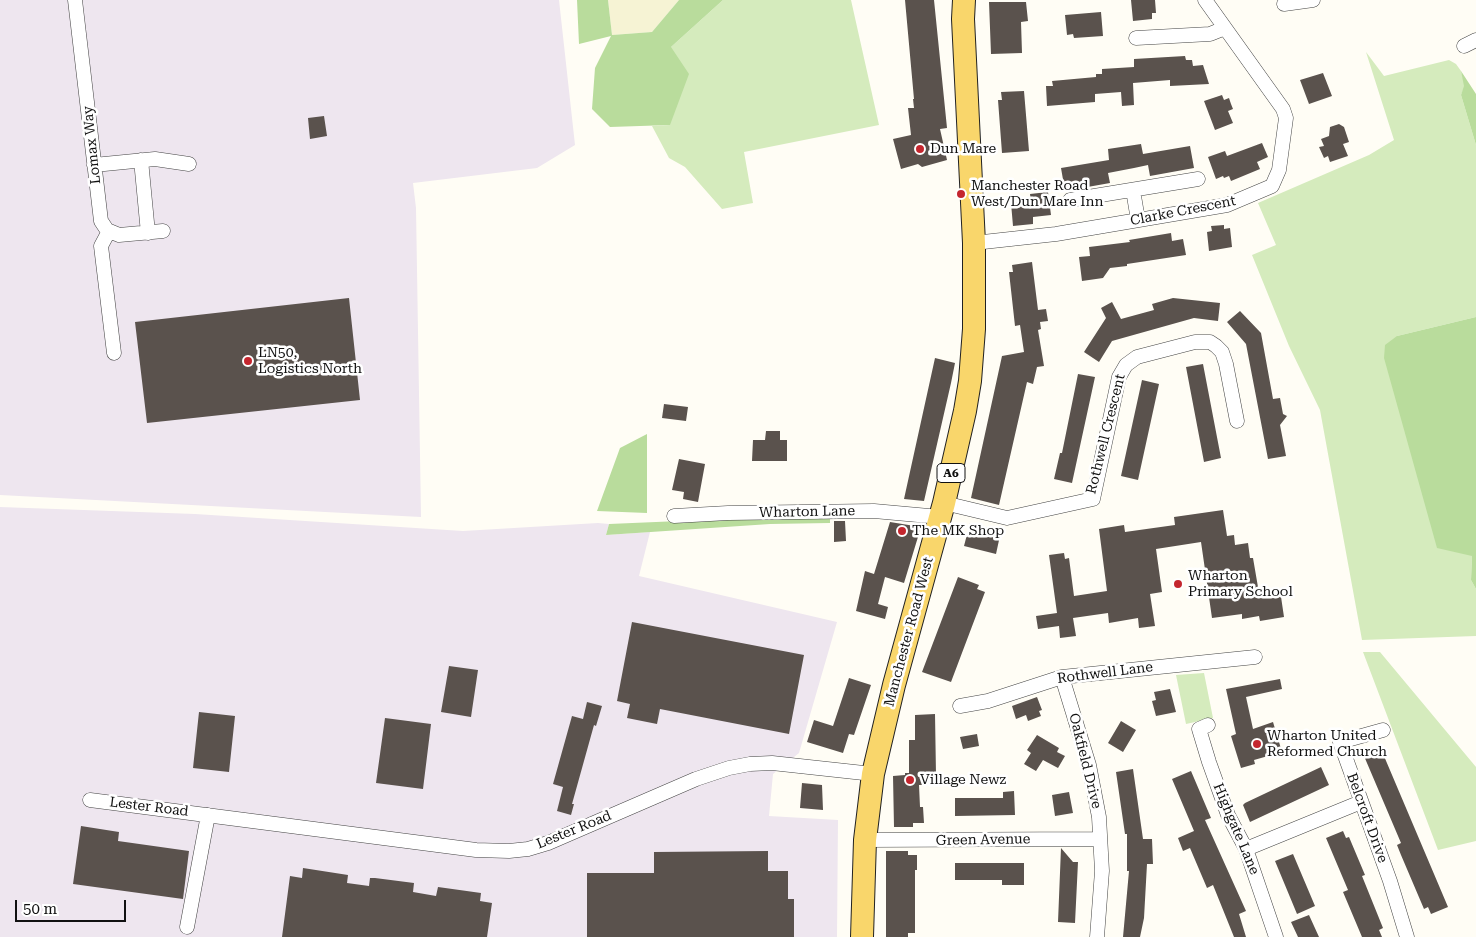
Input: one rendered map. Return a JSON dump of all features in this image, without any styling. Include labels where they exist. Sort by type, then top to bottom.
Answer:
[{"type":"main road","name":"Manchester Road West","points":[[862,937],[865,840],[873,774],[894,685],[942,510],[970,381],[974,329],[974,243],[963,19],[964,0]]},
{"type":"street","name":"Lomax Way","points":[[75,0],[100,217],[102,225],[109,231]]},
{"type":"street","name":"Clarke Crescent","points":[[974,243],[1056,234],[1227,205],[1275,183],[1279,170],[1286,118],[1283,109],[1205,0]]},
{"type":"street","points":[[1284,4],[1313,0]]},
{"type":"street","points":[[1136,38],[1210,34],[1225,28]]},
{"type":"street","points":[[94,165],[159,159],[189,164]]},
{"type":"street","points":[[140,160],[148,233]]},
{"type":"street","points":[[1070,200],[1198,179]]},
{"type":"street","points":[[1133,190],[1138,220]]},
{"type":"street","points":[[114,353],[101,246],[109,231],[119,236],[163,231]]},
{"type":"street","name":"Rothwell Crescent","points":[[942,510],[1007,518],[1093,499],[1119,376],[1126,364],[1137,357],[1195,342],[1210,342],[1222,352],[1237,421]]},
{"type":"street","name":"Wharton Lane","points":[[674,516],[728,513],[942,510]]},
{"type":"street","name":"Rothwell Lane","points":[[960,706],[988,701],[1062,677],[1255,657]]},
{"type":"street","name":"Oakfield Drive","points":[[1062,677],[1089,765],[1097,808],[1102,871],[1097,937]]},
{"type":"street","name":"Highgate Lane","points":[[1208,725],[1199,729],[1228,815],[1246,849],[1276,937]]},
{"type":"street","name":"Belcroft Drive","points":[[1383,730],[1340,742],[1390,881],[1407,937]]},
{"type":"street","name":"Lester Road","points":[[90,800],[476,850],[509,851],[528,849],[548,843],[696,779],[729,768],[750,764],[772,763],[873,774]]},
{"type":"street","points":[[1246,849],[1361,802]]},
{"type":"street","name":"Lester Road","points":[[187,927],[208,815]]},
{"type":"street","name":"Green Avenue","points":[[865,840],[1100,838]]},
{"type":"shaded area","points":[[0,0],[559,0],[575,145],[537,168],[413,183],[416,208],[421,517],[0,495]]},
{"type":"shaded area","points":[[608,0],[679,0],[652,32],[612,35]]},
{"type":"shaded area","points":[[0,507],[195,514],[463,531],[598,523],[609,524],[606,535],[650,532],[639,576],[837,622],[799,753],[773,774],[769,816],[838,820],[837,937],[0,937]]},
{"type":"green space","points":[[577,0],[608,0],[612,35],[652,32],[679,0],[723,0],[671,47],[689,74],[670,125],[610,127],[592,109],[595,68],[611,36],[579,44]]},
{"type":"green space","points":[[723,0],[851,0],[879,125],[744,152],[753,203],[722,209],[685,167],[669,158],[652,126],[670,125],[671,47]]},
{"type":"green space","points":[[1366,52],[1384,76],[1449,60],[1456,64],[1461,71],[1465,86],[1461,95],[1476,145],[1476,317],[1397,336],[1472,556],[1471,580],[1476,589],[1476,636],[1362,640],[1320,410],[1289,346],[1252,255],[1276,245],[1258,203],[1369,155],[1394,140]]},
{"type":"green space","points":[[1461,71],[1476,94],[1476,145],[1461,95],[1464,86]]},
{"type":"green space","points":[[1476,317],[1476,589],[1471,580],[1472,556],[1437,548],[1384,358],[1385,345],[1397,336]]},
{"type":"green space","points":[[647,434],[647,513],[597,511],[620,448]]},
{"type":"green space","points":[[750,518],[830,519],[830,523],[770,524],[606,535],[609,524]]},
{"type":"green space","points":[[1363,652],[1380,652],[1476,767],[1476,841],[1438,850]]},
{"type":"green space","points":[[1204,673],[1213,718],[1186,724],[1176,675]]},
{"type":"building","points":[[905,0],[934,0],[947,128],[940,129],[947,160],[922,167],[918,164],[901,169],[893,139],[911,135],[908,108],[914,108]]},
{"type":"building","points":[[1131,0],[1155,0],[1156,13],[1152,13],[1152,19],[1133,21]]},
{"type":"building","points":[[989,2],[1026,2],[1028,21],[1021,22],[1022,53],[991,54]]},
{"type":"building","points":[[1101,12],[1103,36],[1074,38],[1073,34],[1067,35],[1065,15]]},
{"type":"building","points":[[1185,56],[1186,60],[1192,60],[1193,66],[1203,65],[1209,84],[1170,86],[1170,80],[1133,83],[1134,105],[1122,106],[1121,92],[1095,94],[1095,102],[1047,106],[1046,86],[1053,86],[1052,81],[1096,77],[1096,74],[1102,74],[1102,69],[1134,67],[1134,59]]},
{"type":"building","points":[[1323,73],[1332,96],[1309,104],[1300,80]]},
{"type":"building","points":[[1024,91],[1029,151],[1002,153],[998,100],[1002,100],[1001,92]]},
{"type":"building","points":[[1222,95],[1224,100],[1229,98],[1233,109],[1228,111],[1233,123],[1215,130],[1204,101]]},
{"type":"building","points":[[324,116],[327,136],[310,139],[308,118]]},
{"type":"building","points":[[1339,124],[1344,127],[1349,142],[1343,144],[1348,156],[1330,162],[1328,156],[1324,158],[1319,147],[1324,146],[1321,139],[1329,136],[1330,127]]},
{"type":"building","points":[[1262,143],[1268,157],[1257,162],[1260,169],[1231,181],[1229,176],[1216,179],[1208,157],[1225,151],[1227,156]]},
{"type":"building","points":[[1141,144],[1143,154],[1190,146],[1194,168],[1150,176],[1148,165],[1108,173],[1110,183],[1065,191],[1061,168],[1109,160],[1108,149]]},
{"type":"building","points":[[1048,192],[1051,215],[1033,217],[1033,224],[1013,226],[1011,203],[1031,201],[1030,194]]},
{"type":"building","points":[[1224,225],[1224,229],[1230,228],[1232,247],[1209,251],[1207,232],[1212,231],[1211,226]]},
{"type":"building","points":[[1171,233],[1172,241],[1183,239],[1186,255],[1110,268],[1103,278],[1082,281],[1079,257],[1090,256],[1089,247],[1130,242],[1129,240]]},
{"type":"building","points":[[1032,262],[1038,310],[1046,309],[1048,321],[1040,322],[1041,329],[1038,330],[1044,366],[1037,367],[1033,384],[1027,382],[999,505],[971,498],[1002,356],[1024,352],[1020,325],[1015,326],[1009,272],[1013,272],[1012,265]]},
{"type":"building","name":"LN50, Logistics North","points":[[349,298],[360,400],[147,423],[135,322]]},
{"type":"building","points":[[1173,298],[1220,303],[1218,321],[1194,318],[1112,341],[1099,362],[1084,352],[1106,318],[1101,308],[1112,302],[1121,319],[1154,310],[1152,304]]},
{"type":"building","points":[[1240,311],[1261,333],[1273,399],[1280,398],[1283,414],[1287,416],[1280,425],[1286,456],[1268,459],[1246,344],[1227,322]]},
{"type":"building","points":[[935,358],[955,363],[951,383],[924,501],[904,499]]},
{"type":"building","points":[[1203,364],[1221,458],[1204,462],[1186,367]]},
{"type":"building","points":[[1078,374],[1095,377],[1072,483],[1054,479],[1060,453],[1062,453]]},
{"type":"building","points":[[1142,380],[1159,384],[1138,480],[1121,476]]},
{"type":"building","points":[[664,404],[688,407],[686,421],[662,418]]},
{"type":"building","points":[[766,431],[780,431],[780,440],[787,440],[787,461],[752,461],[753,440],[765,440]]},
{"type":"building","points":[[679,459],[705,464],[698,502],[683,499],[684,492],[672,490]]},
{"type":"building","points":[[1223,510],[1227,536],[1234,535],[1235,545],[1248,543],[1250,558],[1253,558],[1259,593],[1280,590],[1284,617],[1260,621],[1259,616],[1242,619],[1242,614],[1212,618],[1201,542],[1156,549],[1162,592],[1150,594],[1155,626],[1139,628],[1138,618],[1109,623],[1108,613],[1073,618],[1076,636],[1060,638],[1059,626],[1038,629],[1036,616],[1057,613],[1049,555],[1064,553],[1065,559],[1069,558],[1074,596],[1107,591],[1099,529],[1124,525],[1125,532],[1175,525],[1174,517]]},
{"type":"building","points":[[834,521],[845,521],[846,541],[834,542]]},
{"type":"building","points":[[890,522],[921,527],[904,583],[885,577],[878,604],[888,607],[885,619],[856,611],[865,571],[874,574]]},
{"type":"building","points":[[970,523],[1001,531],[996,554],[964,546]]},
{"type":"building","points":[[958,577],[979,585],[977,589],[985,592],[951,682],[922,672]]},
{"type":"building","points":[[632,622],[804,655],[789,734],[660,709],[657,724],[627,718],[630,704],[617,701]]},
{"type":"building","points":[[449,666],[478,670],[471,717],[441,712]]},
{"type":"building","points":[[849,678],[871,685],[854,735],[849,734],[843,753],[807,742],[814,720],[833,726]]},
{"type":"building","points":[[1280,679],[1282,689],[1246,697],[1253,729],[1273,722],[1282,752],[1254,760],[1255,764],[1241,768],[1231,736],[1236,734],[1226,689]]},
{"type":"building","points":[[1170,689],[1176,712],[1156,716],[1152,701],[1156,700],[1154,692]]},
{"type":"building","points":[[1037,697],[1042,710],[1039,711],[1041,716],[1028,721],[1026,715],[1016,719],[1012,706]]},
{"type":"building","points":[[587,702],[602,706],[596,726],[594,725],[572,804],[574,804],[571,815],[557,811],[563,787],[553,784],[572,716],[583,719]]},
{"type":"building","points":[[199,712],[235,716],[229,772],[193,768]]},
{"type":"building","points":[[935,714],[936,775],[927,775],[927,785],[919,785],[920,807],[923,807],[924,823],[913,823],[913,827],[894,827],[893,776],[909,773],[909,740],[915,740],[915,715]]},
{"type":"building","points":[[385,718],[431,724],[423,789],[376,783]]},
{"type":"building","points":[[1121,721],[1136,730],[1123,752],[1108,743]]},
{"type":"building","points":[[977,734],[979,746],[963,749],[960,737]]},
{"type":"building","points":[[1037,735],[1059,748],[1057,752],[1065,756],[1058,768],[1043,760],[1036,771],[1024,764],[1031,753],[1027,750]]},
{"type":"building","points":[[1381,749],[1448,907],[1431,914],[1428,907],[1424,909],[1401,855],[1397,845],[1401,843],[1364,756]]},
{"type":"building","points":[[1321,767],[1329,785],[1250,822],[1243,805],[1245,803]]},
{"type":"building","points":[[1133,769],[1143,839],[1152,839],[1153,864],[1147,864],[1144,918],[1140,937],[1123,937],[1129,871],[1127,871],[1127,834],[1125,834],[1116,772]]},
{"type":"building","points":[[1191,771],[1211,818],[1205,820],[1246,911],[1239,914],[1246,937],[1234,937],[1213,885],[1207,888],[1190,848],[1183,851],[1178,838],[1194,831],[1172,779]]},
{"type":"building","points":[[802,783],[822,785],[823,810],[800,808]]},
{"type":"building","points":[[1014,791],[1015,815],[955,816],[955,798],[1003,798],[1003,792]]},
{"type":"building","points":[[1069,792],[1073,813],[1055,816],[1052,795]]},
{"type":"building","points":[[81,826],[119,832],[118,841],[189,851],[183,899],[73,884]]},
{"type":"building","points":[[1343,831],[1346,838],[1349,837],[1365,875],[1362,876],[1383,928],[1379,930],[1382,937],[1362,937],[1343,892],[1348,890],[1326,838]]},
{"type":"building","points":[[1061,848],[1073,862],[1078,862],[1075,923],[1058,922]]},
{"type":"building","points":[[768,851],[768,871],[788,871],[788,899],[794,899],[794,937],[587,937],[587,873],[654,873],[654,852]]},
{"type":"building","points":[[886,851],[908,851],[908,855],[917,855],[917,870],[915,870],[915,933],[908,933],[908,937],[886,937]]},
{"type":"building","points":[[1293,854],[1315,906],[1297,914],[1275,861]]},
{"type":"building","points":[[955,863],[1024,863],[1024,885],[1002,885],[1002,880],[955,880]]},
{"type":"building","points":[[303,868],[348,875],[347,883],[369,886],[370,878],[414,883],[413,892],[436,896],[438,887],[481,893],[480,901],[492,903],[487,937],[282,937],[290,876],[302,878]]},
{"type":"building","points":[[1309,915],[1319,937],[1298,937],[1291,922]]},
{"type":"place","name":"Dun Mare","points":[[920,149]]},
{"type":"place","name":"Manchester Road West/Dun Mare Inn","points":[[961,194]]},
{"type":"place","name":"LN50, Logistics North","points":[[248,361]]},
{"type":"place","name":"The MK Shop","points":[[902,531]]},
{"type":"place","name":"Wharton Primary School","points":[[1178,584]]},
{"type":"place","name":"Wharton United Reformed Church","points":[[1257,744]]},
{"type":"place","name":"Village Newz","points":[[910,780]]}]
